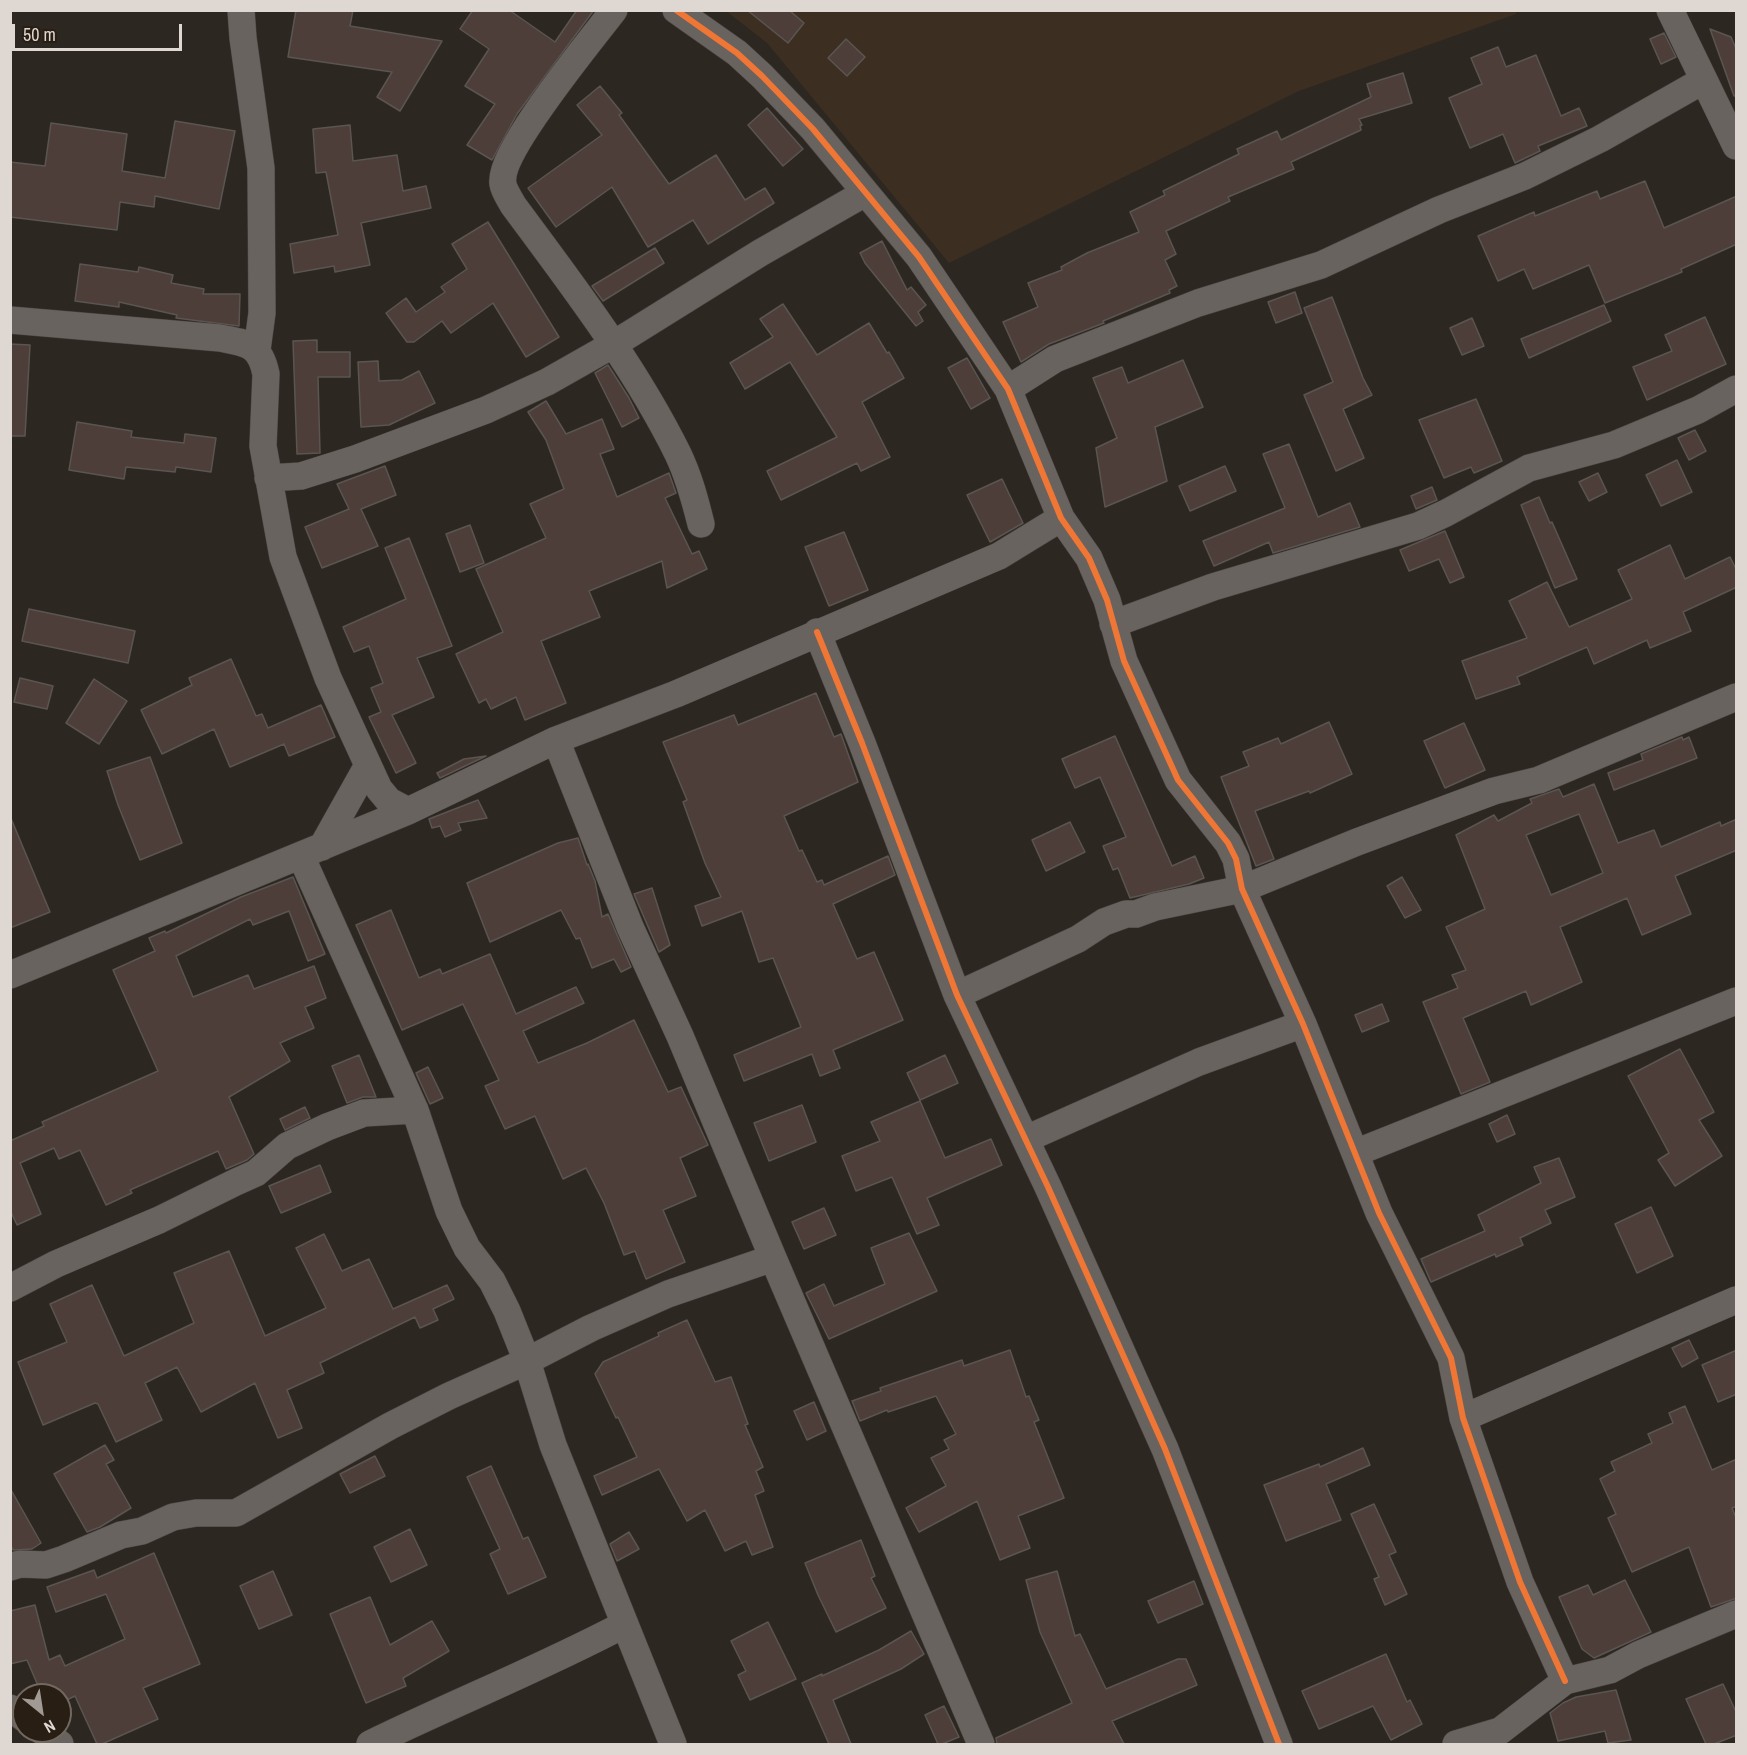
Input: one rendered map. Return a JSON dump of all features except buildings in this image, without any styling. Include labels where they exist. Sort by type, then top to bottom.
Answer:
[{"type":"street","points":[[241,10],[261,168],[262,313],[257,350]]},
{"type":"street","points":[[614,10],[546,98],[507,160],[502,184],[513,205],[614,344],[678,455],[691,487],[701,524]]},
{"type":"street","points":[[676,10],[737,53],[813,129],[919,257],[1008,389],[1061,518],[1089,558],[1107,600],[1124,661],[1178,780],[1228,843],[1236,859],[1242,889],[1303,1024],[1379,1213],[1451,1358],[1463,1419],[1520,1582],[1564,1681]]},
{"type":"street","points":[[1670,10],[1737,146]]},
{"type":"street","points":[[1008,389],[1056,359],[1198,303],[1321,265],[1439,210],[1525,176],[1600,139],[1704,80]]},
{"type":"street","points":[[268,478],[301,476],[344,463],[486,410],[547,381],[614,344],[760,253],[865,193]]},
{"type":"street","points":[[10,320],[220,338],[246,343],[257,350],[264,363],[266,374],[263,446],[283,556],[328,678],[379,789],[389,801],[408,811]]},
{"type":"street","points":[[1113,624],[1213,587],[1418,526],[1529,468],[1614,445],[1698,410],[1737,389]]},
{"type":"street","points":[[10,975],[312,852],[408,811],[556,740],[676,694],[999,556],[1061,518]]},
{"type":"street","points":[[817,632],[862,743],[957,995],[1026,1139],[1166,1449],[1279,1744]]},
{"type":"street","points":[[957,995],[1078,939],[1104,922],[1155,907],[1242,889],[1357,842],[1494,792],[1539,780],[1737,697]]},
{"type":"street","points":[[556,740],[630,927],[680,1036],[981,1744]]},
{"type":"street","points":[[312,852],[368,765]]},
{"type":"street","points":[[312,852],[415,1110],[449,1211],[467,1248],[492,1281],[507,1311],[527,1361],[553,1445],[672,1744]]},
{"type":"street","points":[[1355,1153],[1737,1001]]},
{"type":"street","points":[[1026,1139],[1199,1062],[1303,1024]]},
{"type":"street","points":[[10,1288],[56,1264],[159,1220],[256,1173],[287,1146],[327,1127],[364,1113],[415,1110]]},
{"type":"street","points":[[10,1567],[20,1564],[46,1565],[121,1535],[142,1531],[173,1517],[196,1513],[236,1513],[390,1426],[449,1396],[668,1294],[773,1258]]},
{"type":"street","points":[[1463,1419],[1737,1300]]},
{"type":"street","points":[[1456,1744],[1502,1738],[1564,1681],[1610,1670],[1638,1655],[1736,1615]]},
{"type":"street","points":[[370,1744],[579,1648],[625,1624]]},
{"type":"shaded area","points":[[1515,10],[1516,14],[1299,91],[949,263],[767,43],[726,11]]},
{"type":"cycle path","points":[[676,10],[737,53],[813,129],[919,257],[1008,389],[1061,518],[1089,558],[1107,600],[1124,661],[1178,780],[1228,843],[1236,859],[1242,889],[1303,1024],[1379,1213],[1451,1358],[1463,1418],[1520,1582],[1565,1681]]},
{"type":"cycle path","points":[[817,632],[862,743],[957,995],[1048,1187],[1165,1449],[1279,1744]]}]
